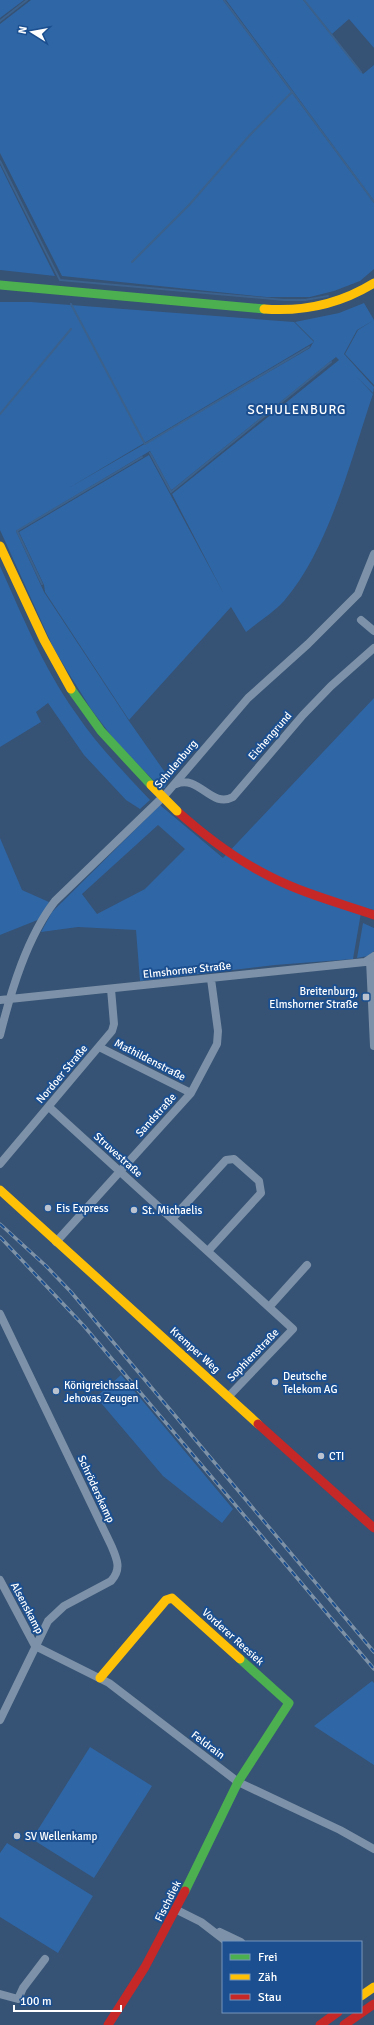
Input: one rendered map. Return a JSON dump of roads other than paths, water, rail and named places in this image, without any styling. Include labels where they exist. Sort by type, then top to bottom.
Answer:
[{"type":"main road","points":[[0,285],[288,311],[325,305],[354,294],[374,283]]},
{"type":"main road","points":[[0,546],[60,671],[109,741],[177,811],[204,835],[234,856],[269,875],[301,890],[374,915]]},
{"type":"main road","name":"Kremper Weg","points":[[0,1190],[374,1528]]},
{"type":"main road","name":"Vorderer Reesiek","points":[[100,1678],[166,1600],[172,1598],[289,1703],[262,1741],[238,1782]]},
{"type":"main road","name":"Fischdiek","points":[[108,2025],[140,1976],[177,1910],[238,1782]]},
{"type":"main road","points":[[362,1995],[374,1987]]},
{"type":"main road","points":[[362,2012],[374,2004]]},
{"type":"main road","points":[[320,2025],[337,2013]]},
{"type":"main road","points":[[344,2025],[361,2013]]},
{"type":"street","name":"Schulenburg","points":[[0,1035],[10,998],[36,934],[55,901],[176,784],[241,706],[308,644],[358,594],[374,554]]},
{"type":"street","points":[[361,620],[374,631]]},
{"type":"street","name":"Eichengrund","points":[[176,784],[185,781],[189,782],[219,800],[233,797],[303,715],[331,686],[374,648]]},
{"type":"street","points":[[372,958],[374,1046]]},
{"type":"street","name":"Elmshorner Straße","points":[[0,1000],[211,979],[372,958]]},
{"type":"street","name":"Sandstraße","points":[[56,1242],[190,1093],[217,1044],[218,1031],[211,979]]},
{"type":"street","name":"Nordoer Straße","points":[[0,1164],[114,1028],[111,989]]},
{"type":"street","name":"Mathildenstraße","points":[[99,1047],[190,1093]]},
{"type":"street","name":"Struvestraße","points":[[49,1107],[293,1328]]},
{"type":"street","points":[[172,1218],[226,1160],[234,1159],[259,1181],[261,1193],[208,1251]]},
{"type":"street","points":[[270,1306],[307,1265]]},
{"type":"street","name":"Schröderskamp","points":[[0,1314],[118,1563],[118,1571],[111,1581],[64,1606],[55,1613],[43,1629],[3,1704],[0,1720]]},
{"type":"street","name":"Sophienstraße","points":[[229,1396],[293,1328]]},
{"type":"street","name":"Alsenskamp","points":[[0,1580],[35,1646]]},
{"type":"street","name":"Feldrain","points":[[35,1646],[100,1678],[238,1782],[340,1830],[374,1849]]},
{"type":"street","points":[[177,1910],[239,1941]]},
{"type":"street","points":[[201,1922],[226,1941]]},
{"type":"street","points":[[0,1994],[18,2000],[23,1988],[45,1959]]},
{"type":"waterway","points":[[0,21],[27,0]]},
{"type":"waterway","points":[[224,0],[374,202]]},
{"type":"waterway","points":[[304,0],[361,72]]},
{"type":"waterway","points":[[132,262],[190,204],[249,136],[292,92]]},
{"type":"waterway","points":[[0,161],[60,280],[284,300],[305,300],[328,296]]},
{"type":"waterway","points":[[71,304],[145,444],[309,347]]},
{"type":"waterway","points":[[0,414],[71,329]]},
{"type":"waterway","points":[[150,453],[171,492],[331,362]]},
{"type":"waterway","points":[[42,584],[17,531],[142,457]]},
{"type":"railway","points":[[0,1224],[46,1266],[71,1292],[374,1652]]},
{"type":"railway","points":[[0,1237],[84,1326],[374,1669]]},
{"type":"place","name":"Breitenburg, Elmshorner Straße","points":[[366,997]]},
{"type":"place","name":"Eis Express","points":[[48,1208]]},
{"type":"place","name":"St. Michaelis","points":[[134,1210]]},
{"type":"place","name":"Deutsche Telekom AG","points":[[275,1382]]},
{"type":"place","name":"Königreichssaal Jehovas Zeugen","points":[[56,1391]]},
{"type":"place","name":"CTI","points":[[321,1456]]},
{"type":"place","name":"SV Wellenkamp","points":[[17,1836]]},
{"type":"district","name":"SCHULENBURG","points":[[297,410]]}]
